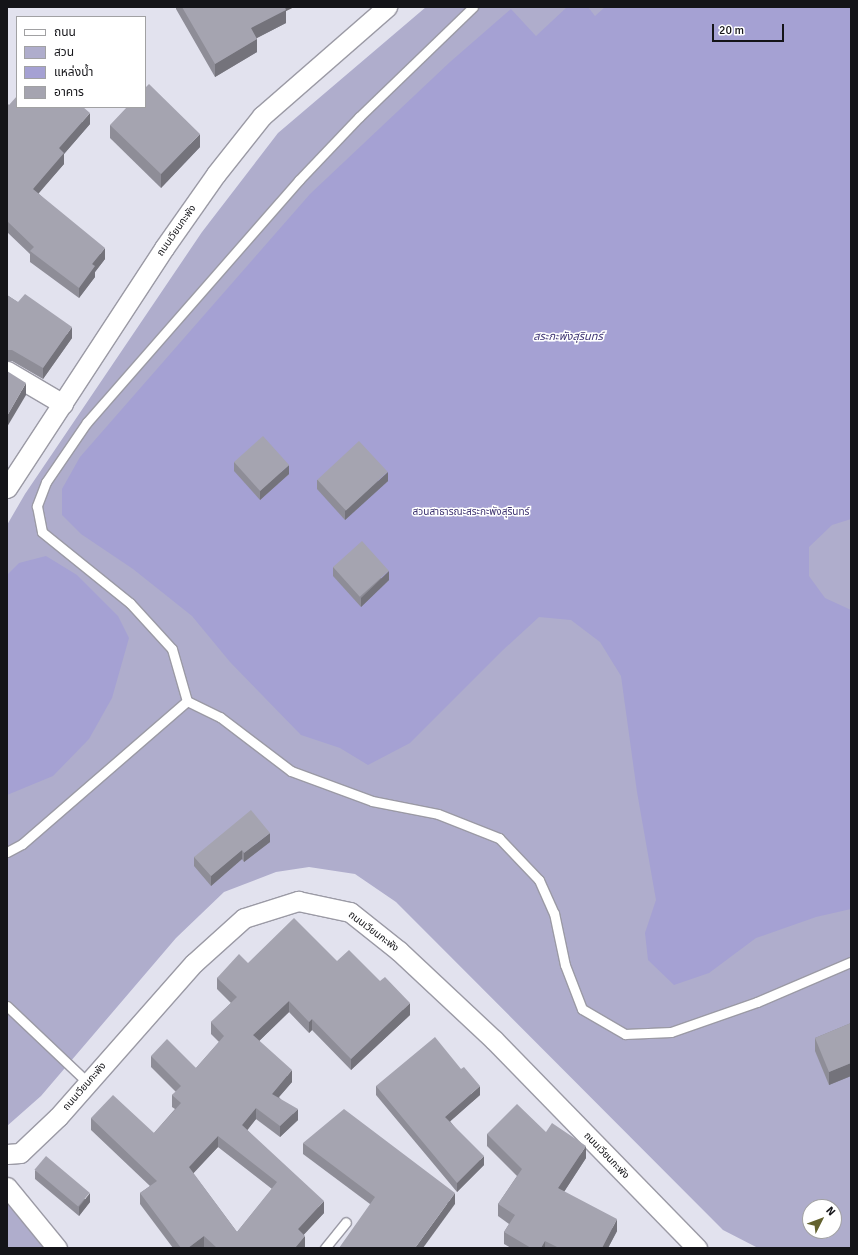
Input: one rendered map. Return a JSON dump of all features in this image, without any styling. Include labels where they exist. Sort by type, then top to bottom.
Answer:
[{"type":"street","name":"ถนนเวียนกะพัง","points":[[7,488],[164,248],[216,174],[262,116],[387,7]]},
{"type":"street","points":[[7,371],[62,404]]},
{"type":"street","name":"ถนนเวียนกะพัง","points":[[7,1154],[20,1153],[58,1117],[194,963],[244,918],[298,901],[350,912],[398,950],[494,1040],[697,1248]]},
{"type":"street","points":[[7,1187],[50,1246]]},
{"type":"lane","points":[[473,7],[359,117],[299,180],[87,422],[44,488],[37,506],[42,532],[130,603],[172,649],[187,701],[220,717],[291,771],[314,782],[372,802],[438,814],[499,838],[539,880],[554,913],[565,965],[582,1009],[625,1034],[671,1032],[757,1002],[851,962]]},
{"type":"lane","points":[[7,852],[22,844],[187,701]]},
{"type":"lane","points":[[7,1006],[88,1083]]},
{"type":"lane","points":[[326,1248],[346,1222]]},
{"type":"green space","name":"สระกะพังสุรินทร์","points":[[426,7],[851,7],[851,1248],[758,1248],[723,1230],[396,902],[355,874],[309,867],[276,872],[224,892],[176,938],[41,1096],[7,1126],[7,525],[25,494],[202,232],[278,133]]},
{"type":"green space","points":[[7,1187],[49,1242],[45,1248],[7,1248]]},
{"type":"water","name":"สระกะพังสุรินทร์","points":[[567,7],[588,7],[595,16],[605,7],[851,7],[851,519],[832,525],[809,547],[809,576],[825,598],[851,610],[851,909],[816,917],[756,938],[709,973],[674,985],[648,960],[645,933],[656,900],[637,792],[621,676],[600,642],[571,620],[539,617],[503,650],[410,743],[368,765],[340,748],[301,735],[230,662],[192,616],[133,569],[81,534],[62,515],[62,489],[80,457],[310,194],[450,62],[511,9],[536,36]]},
{"type":"water","points":[[46,556],[77,575],[118,616],[129,638],[112,698],[89,739],[53,776],[7,795],[7,575],[19,563]]},
{"type":"building","points":[[182,7],[285,7],[286,10],[251,28],[257,39],[215,64]]},
{"type":"building","points":[[149,84],[200,134],[161,174],[110,125],[126,108],[146,108],[146,87]]},
{"type":"building","points":[[16,97],[16,108],[84,108],[90,113],[59,148],[64,153],[33,189],[105,248],[92,264],[95,266],[79,288],[30,251],[34,247],[7,221],[7,104],[9,105]]},
{"type":"building","points":[[25,294],[72,327],[43,368],[12,350],[7,350],[7,295],[18,302]]},
{"type":"building","points":[[7,371],[26,383],[7,416]]},
{"type":"building","points":[[263,436],[289,465],[260,491],[234,462]]},
{"type":"building","points":[[359,441],[388,472],[346,511],[317,480]]},
{"type":"building","points":[[362,541],[389,571],[360,597],[333,567]]},
{"type":"building","points":[[251,810],[270,833],[244,853],[242,850],[211,876],[194,857]]},
{"type":"building","points":[[294,918],[337,961],[349,950],[380,981],[385,977],[410,1003],[351,1059],[312,1019],[309,1022],[289,1001],[253,1035],[292,1070],[272,1094],[298,1109],[280,1126],[256,1108],[242,1125],[324,1201],[298,1229],[305,1236],[295,1248],[217,1248],[204,1236],[188,1248],[181,1248],[140,1193],[157,1181],[91,1118],[113,1095],[154,1133],[181,1103],[172,1095],[181,1086],[151,1056],[167,1039],[196,1068],[224,1036],[211,1022],[237,997],[217,978],[239,954],[248,963]],"holes":[[[218,1136],[277,1182],[237,1232],[189,1167]]]},
{"type":"building","points":[[851,1023],[851,1063],[829,1072],[815,1038]]},
{"type":"building","points":[[435,1037],[461,1069],[464,1067],[480,1086],[445,1117],[484,1156],[457,1183],[376,1086]]},
{"type":"building","points":[[517,1104],[546,1132],[552,1123],[586,1146],[558,1188],[617,1219],[602,1248],[559,1248],[545,1241],[541,1248],[531,1248],[504,1232],[515,1215],[498,1204],[522,1169],[487,1134]]},
{"type":"building","points":[[344,1109],[455,1193],[415,1248],[339,1248],[375,1197],[303,1143]]},
{"type":"building","points":[[46,1156],[90,1193],[78,1206],[34,1170]]},
{"type":"park label","name":"สวนสาธารณะสระกะพังสุรินทร์","points":[[471,513]]}]
